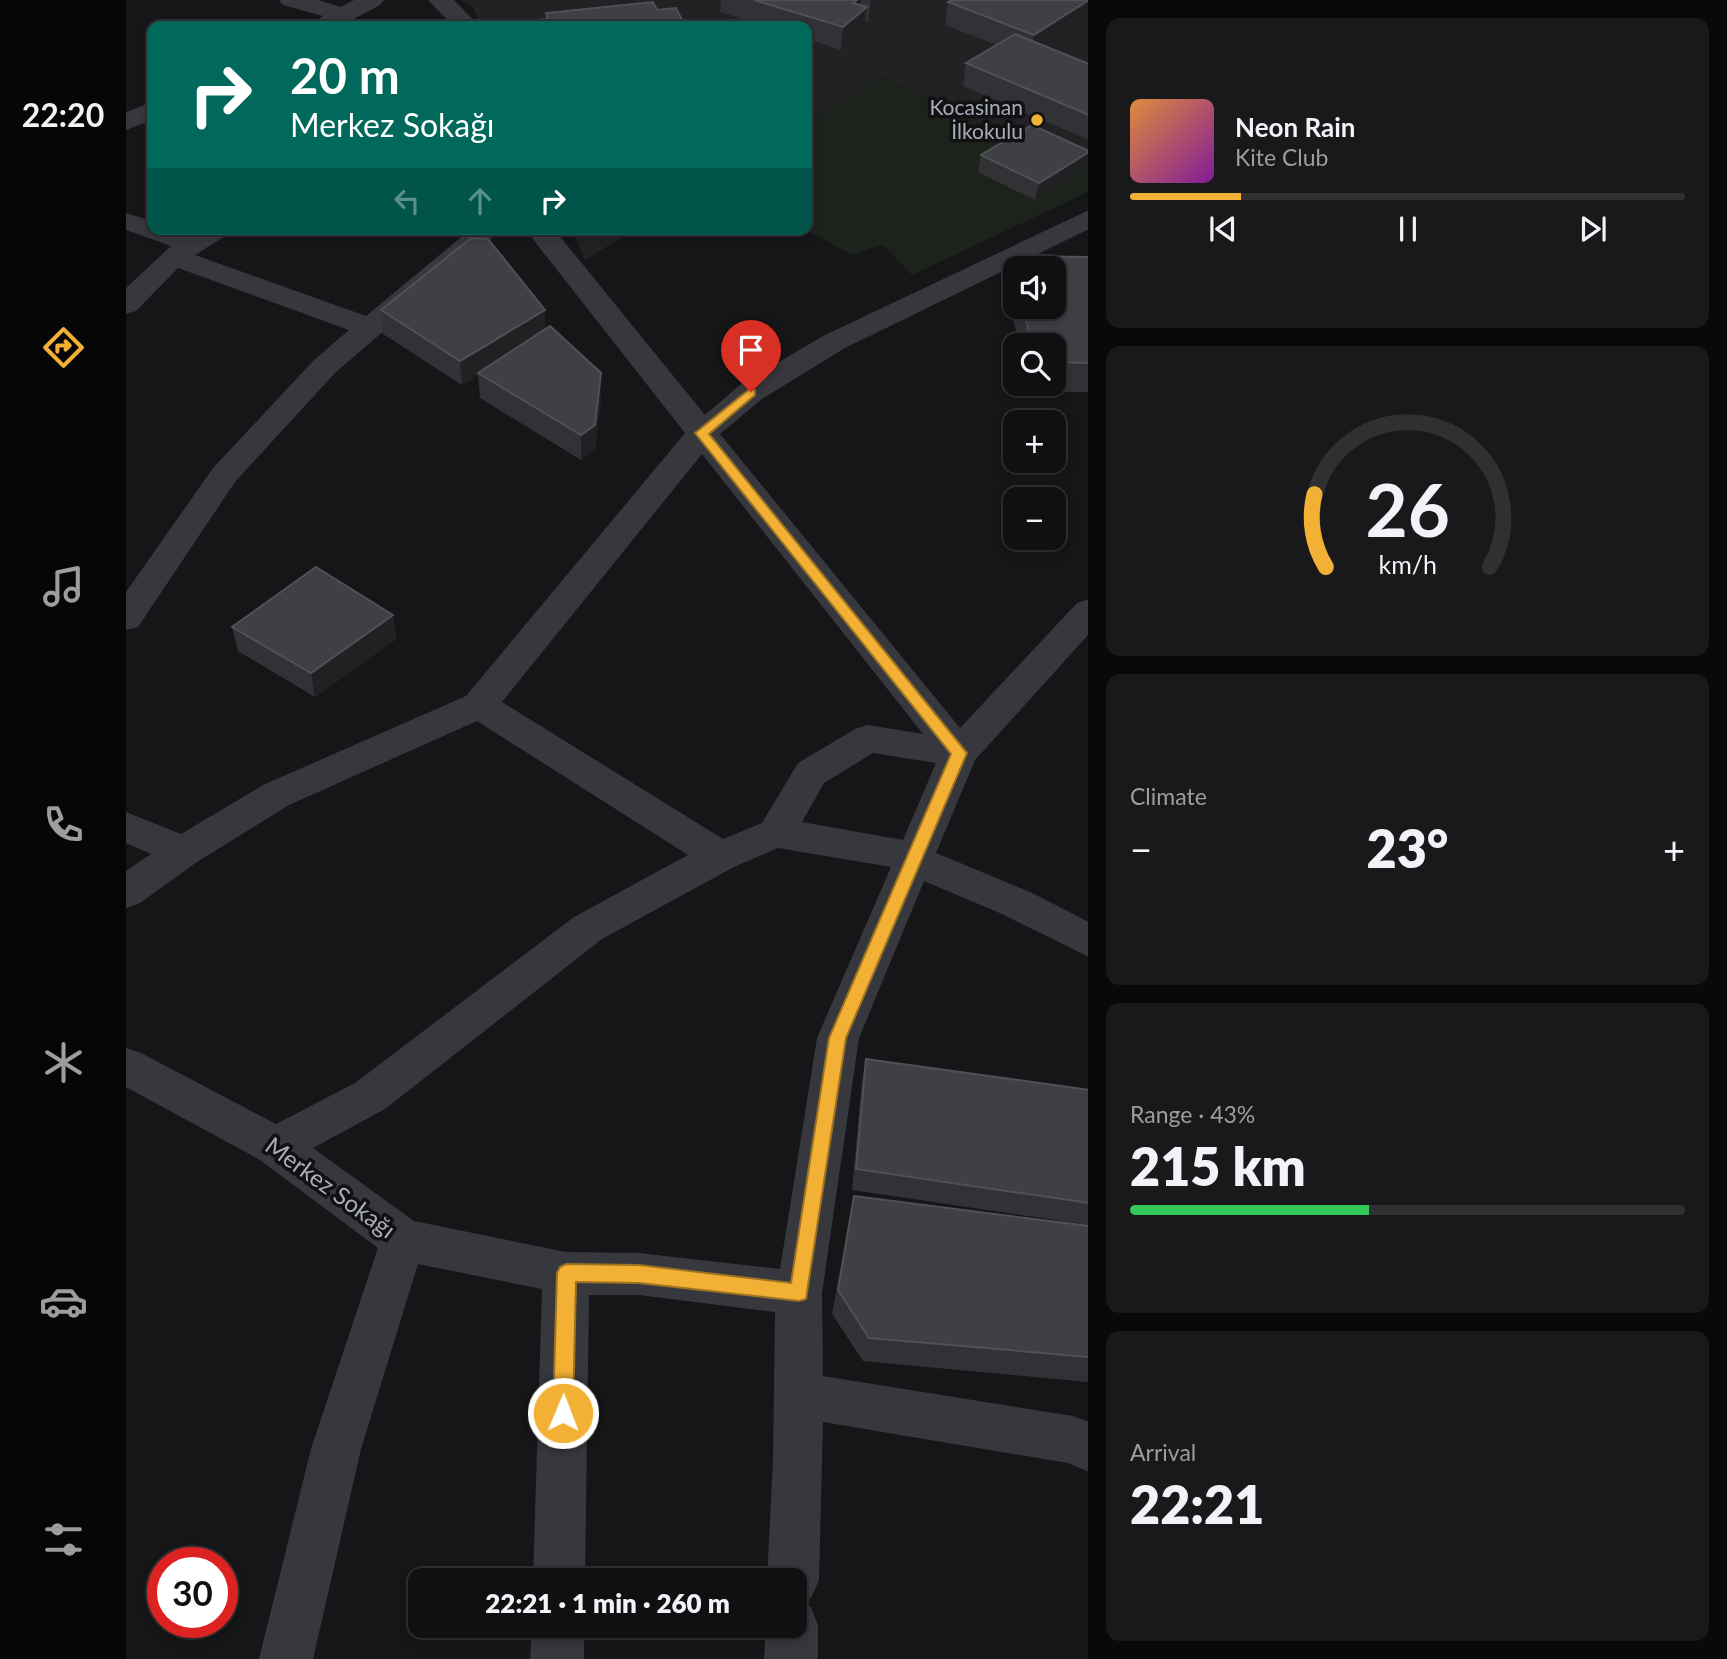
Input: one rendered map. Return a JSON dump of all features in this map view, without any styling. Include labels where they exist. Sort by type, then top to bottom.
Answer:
[{"type":"street","points":[[291,0],[334,21],[372,0]]},
{"type":"street","points":[[440,0],[462,21]]},
{"type":"street","points":[[126,122],[147,112]]},
{"type":"street","points":[[126,892],[183,851],[276,795],[479,705],[702,433],[751,392],[834,342],[1088,218]]},
{"type":"street","points":[[126,220],[147,227]]},
{"type":"street","points":[[170,235],[194,243],[368,327]]},
{"type":"street","points":[[126,618],[224,475],[324,367],[368,327],[481,235]]},
{"type":"street","points":[[544,235],[959,753]]},
{"type":"street","points":[[126,305],[194,243]]},
{"type":"street","points":[[793,1568],[799,1293],[838,1038],[911,860],[959,753],[1088,611]]},
{"type":"street","points":[[479,705],[720,856]]},
{"type":"street","points":[[776,833],[811,773],[868,739],[959,753]]},
{"type":"street","points":[[126,827],[183,851]]},
{"type":"street","points":[[276,1146],[370,1096],[589,928],[720,856],[776,833],[894,852],[1016,903],[1088,941]]},
{"type":"street","name":"Merkez Sokağı","points":[[126,1066],[276,1146],[403,1240],[566,1273],[639,1274],[799,1293]]},
{"type":"street","points":[[286,1659],[336,1448],[403,1240]]},
{"type":"street","points":[[559,1568],[566,1273]]},
{"type":"street","points":[[798,1395],[1073,1440],[1088,1448]]},
{"type":"street","points":[[557,1659],[558,1638]]},
{"type":"street","points":[[791,1659],[792,1638]]},
{"type":"shaded area","points":[[461,0],[1088,0],[1088,163],[882,77],[812,121],[812,21],[479,21],[473,8]]},
{"type":"shaded area","points":[[882,77],[1088,163],[1088,192],[912,275],[883,245],[852,255],[812,233],[812,121]]},
{"type":"shaded area","points":[[575,235],[626,235],[585,260]]},
{"type":"building","points":[[754,0],[857,0],[853,3],[867,7],[843,27]]},
{"type":"building","points":[[952,0],[1088,0],[1034,35],[948,2]]},
{"type":"building","points":[[653,2],[657,10],[676,8],[682,21],[529,21],[548,19],[546,13]]},
{"type":"building","points":[[1015,34],[1088,64],[1088,115],[966,63]]},
{"type":"building","points":[[1032,125],[1088,151],[1039,183],[981,155]]},
{"type":"building","points":[[471,238],[488,239],[545,310],[460,361],[381,310]]},
{"type":"building","points":[[1066,257],[1088,257],[1088,363],[1066,362],[1066,333],[1029,333],[1026,319],[1066,319]]},
{"type":"building","points":[[550,326],[601,373],[595,425],[581,435],[478,373]]},
{"type":"building","points":[[316,567],[393,615],[311,673],[232,627]]},
{"type":"building","points":[[866,1059],[1088,1090],[1088,1203],[856,1169]]},
{"type":"building","points":[[854,1196],[1088,1226],[1088,1357],[869,1338],[838,1290]]},
{"type":"place","name":"Kocasinan İlkokulu","points":[[1037,120]]},
{"type":"route","points":[[563,1413],[566,1273],[639,1274],[799,1293],[838,1038],[911,860],[959,753],[702,433],[751,392]]}]
